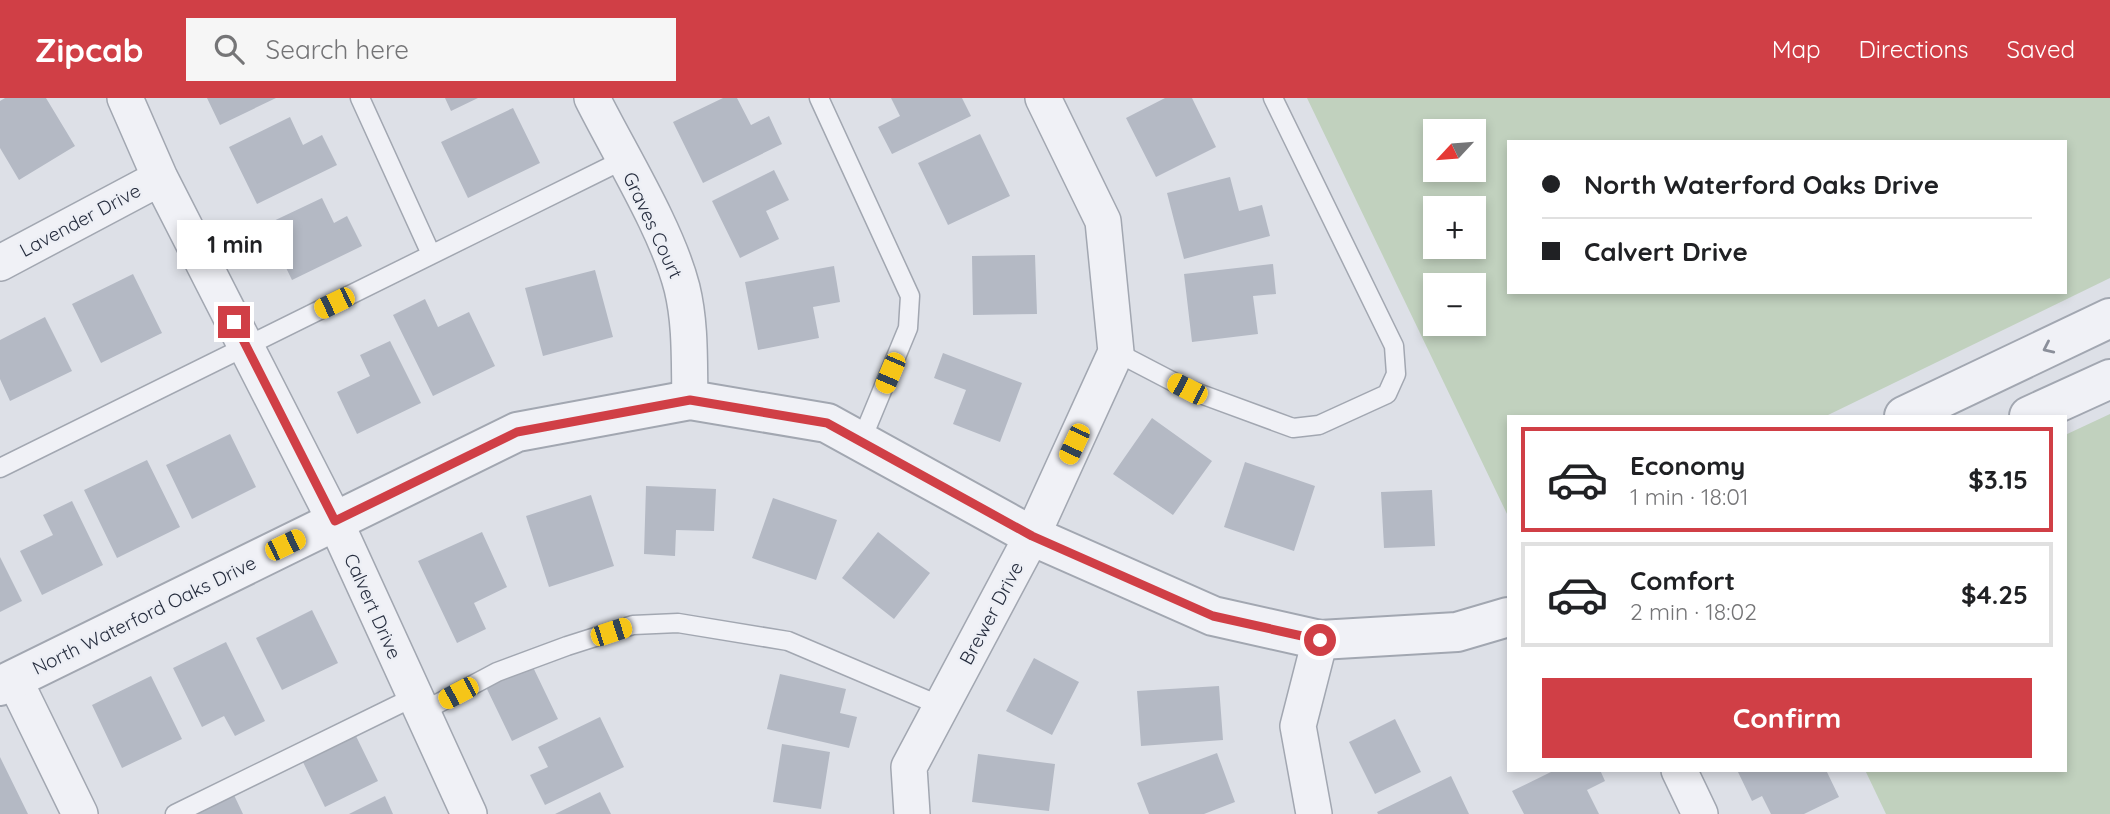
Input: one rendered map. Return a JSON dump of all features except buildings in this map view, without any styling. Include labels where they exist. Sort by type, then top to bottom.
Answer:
[{"type":"street","name":"Calvert Drive","points":[[125,98],[160,178],[335,521],[469,814]]},
{"type":"street","name":"Graves Court","points":[[592,98],[664,242],[681,286],[688,326],[690,400]]},
{"type":"street","points":[[1043,98],[1103,220],[1116,352]]},
{"type":"street","name":"Lavender Drive","points":[[0,263],[160,178]]},
{"type":"street","points":[[1906,415],[2110,318]]},
{"type":"street","name":"Brewer Drive","points":[[912,814],[909,767],[1032,536],[1116,352]]},
{"type":"street","points":[[2031,415],[2110,379]]},
{"type":"street","name":"North Waterford Oaks Drive","points":[[7,682],[517,432],[690,400],[827,423],[862,439],[1032,536],[1213,616],[1320,640],[1457,632],[1507,617]]},
{"type":"street","points":[[1314,814],[1298,726],[1320,640]]},
{"type":"street","points":[[7,682],[80,814]]},
{"type":"street","points":[[1680,772],[1700,814]]},
{"type":"lane","points":[[360,98],[431,254]]},
{"type":"lane","points":[[819,98],[910,296],[908,328],[862,439]]},
{"type":"lane","points":[[1116,352],[1187,389],[1293,428],[1320,425],[1387,394],[1396,374],[1394,346],[1273,98]]},
{"type":"lane","points":[[0,468],[623,160]]},
{"type":"lane","points":[[175,814],[417,705],[567,646],[633,625],[678,623],[788,641],[941,706]]},
{"type":"green space","points":[[1307,98],[2110,98],[2110,278],[1828,415],[1507,415],[1507,514]]},
{"type":"green space","points":[[2110,414],[2110,814],[1886,814],[1866,772],[2067,772],[2067,434]]},
{"type":"route","points":[[234,322],[335,521],[517,432],[690,400],[827,423],[862,439],[1032,536],[1213,616],[1320,640]]}]
